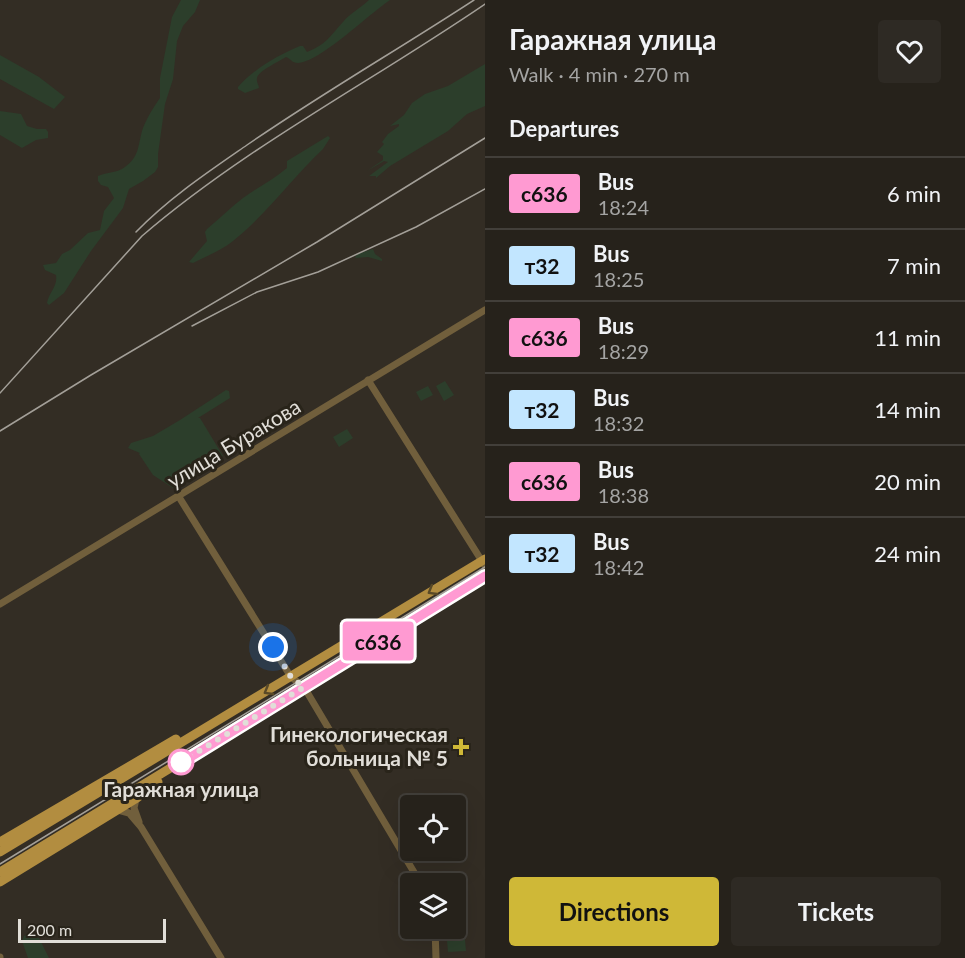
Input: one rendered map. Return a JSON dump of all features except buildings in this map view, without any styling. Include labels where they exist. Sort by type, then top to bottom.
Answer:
[{"type":"main road","points":[[0,852],[484,562]]},
{"type":"main road","points":[[0,873],[146,787],[181,763],[485,576]]},
{"type":"main road","points":[[0,842],[153,751],[240,707]]},
{"type":"main road","points":[[0,882],[136,798],[146,787]]},
{"type":"street","name":"улица Буракова","points":[[0,604],[485,310]]},
{"type":"street","points":[[368,380],[484,562]]},
{"type":"street","points":[[179,497],[291,677],[304,687],[414,873]]},
{"type":"street","points":[[136,798],[134,808],[141,827]]},
{"type":"street","points":[[117,810],[129,813],[141,827],[221,958]]},
{"type":"street","points":[[0,873],[12,875]]},
{"type":"street","points":[[435,939],[436,958]]},
{"type":"green space","points":[[181,0],[200,0],[195,12],[183,26],[177,41],[173,79],[165,104],[158,167],[155,172],[129,189],[123,208],[64,293],[49,305],[47,303],[56,282],[56,275],[45,270],[43,265],[56,263],[62,254],[70,250],[88,233],[100,230],[104,211],[114,198],[108,187],[101,185],[98,181],[98,176],[122,169],[135,155],[142,131],[160,98],[160,78],[172,17]]},
{"type":"green space","points":[[369,0],[390,0],[319,55],[298,63],[286,57],[258,75],[259,88],[245,93],[238,89],[251,74],[283,54],[300,46],[303,46],[307,52],[319,46]]},
{"type":"green space","points":[[0,55],[39,77],[65,97],[54,109],[0,79]]},
{"type":"green space","points":[[485,64],[485,106],[467,114],[448,131],[390,166],[376,178],[376,176],[369,176],[388,162],[384,161],[367,171],[383,160],[383,156],[377,152],[384,144],[382,142],[388,134],[399,124],[390,126],[404,115],[412,103],[425,94],[448,86]]},
{"type":"green space","points":[[0,111],[21,114],[27,126],[46,129],[48,138],[36,140],[22,148],[0,135]]},
{"type":"green space","points":[[328,136],[330,138],[323,149],[245,230],[218,251],[193,263],[189,262],[207,241],[205,232],[207,229],[243,198],[287,168],[287,161]]},
{"type":"green space","points":[[373,249],[382,261],[368,257],[355,258],[357,254]]},
{"type":"green space","points":[[445,381],[454,395],[444,401],[436,386]]},
{"type":"green space","points":[[428,386],[433,395],[421,401],[416,392]]},
{"type":"green space","points":[[226,390],[229,391],[230,398],[198,418],[223,456],[173,488],[153,475],[140,453],[128,448],[131,443],[153,436]]},
{"type":"green space","points":[[347,429],[353,438],[339,447],[333,437]]},
{"type":"green space","points":[[29,934],[39,938],[49,958],[28,958],[22,941],[24,936]]},
{"type":"green space","points":[[447,939],[465,939],[466,951],[448,952]]},
{"type":"tram line","points":[[0,864],[485,567]]},
{"type":"railway","points":[[136,232],[203,175],[303,108],[474,0]]},
{"type":"railway","points":[[0,393],[142,236],[182,203],[267,144],[485,4]]},
{"type":"railway","points":[[0,431],[317,242],[485,138]]},
{"type":"railway","points":[[192,326],[257,292],[318,272],[416,227],[485,189]]},
{"type":"bus line","name":"с636","points":[[181,763],[485,576]]},
{"type":"place","name":"Гинекологическая больница № 5","points":[[461,747]]},
{"type":"place","name":"Гаражная улица","points":[[181,762]]},
{"type":"route","points":[[181,762],[304,687],[291,677],[273,647]]}]
